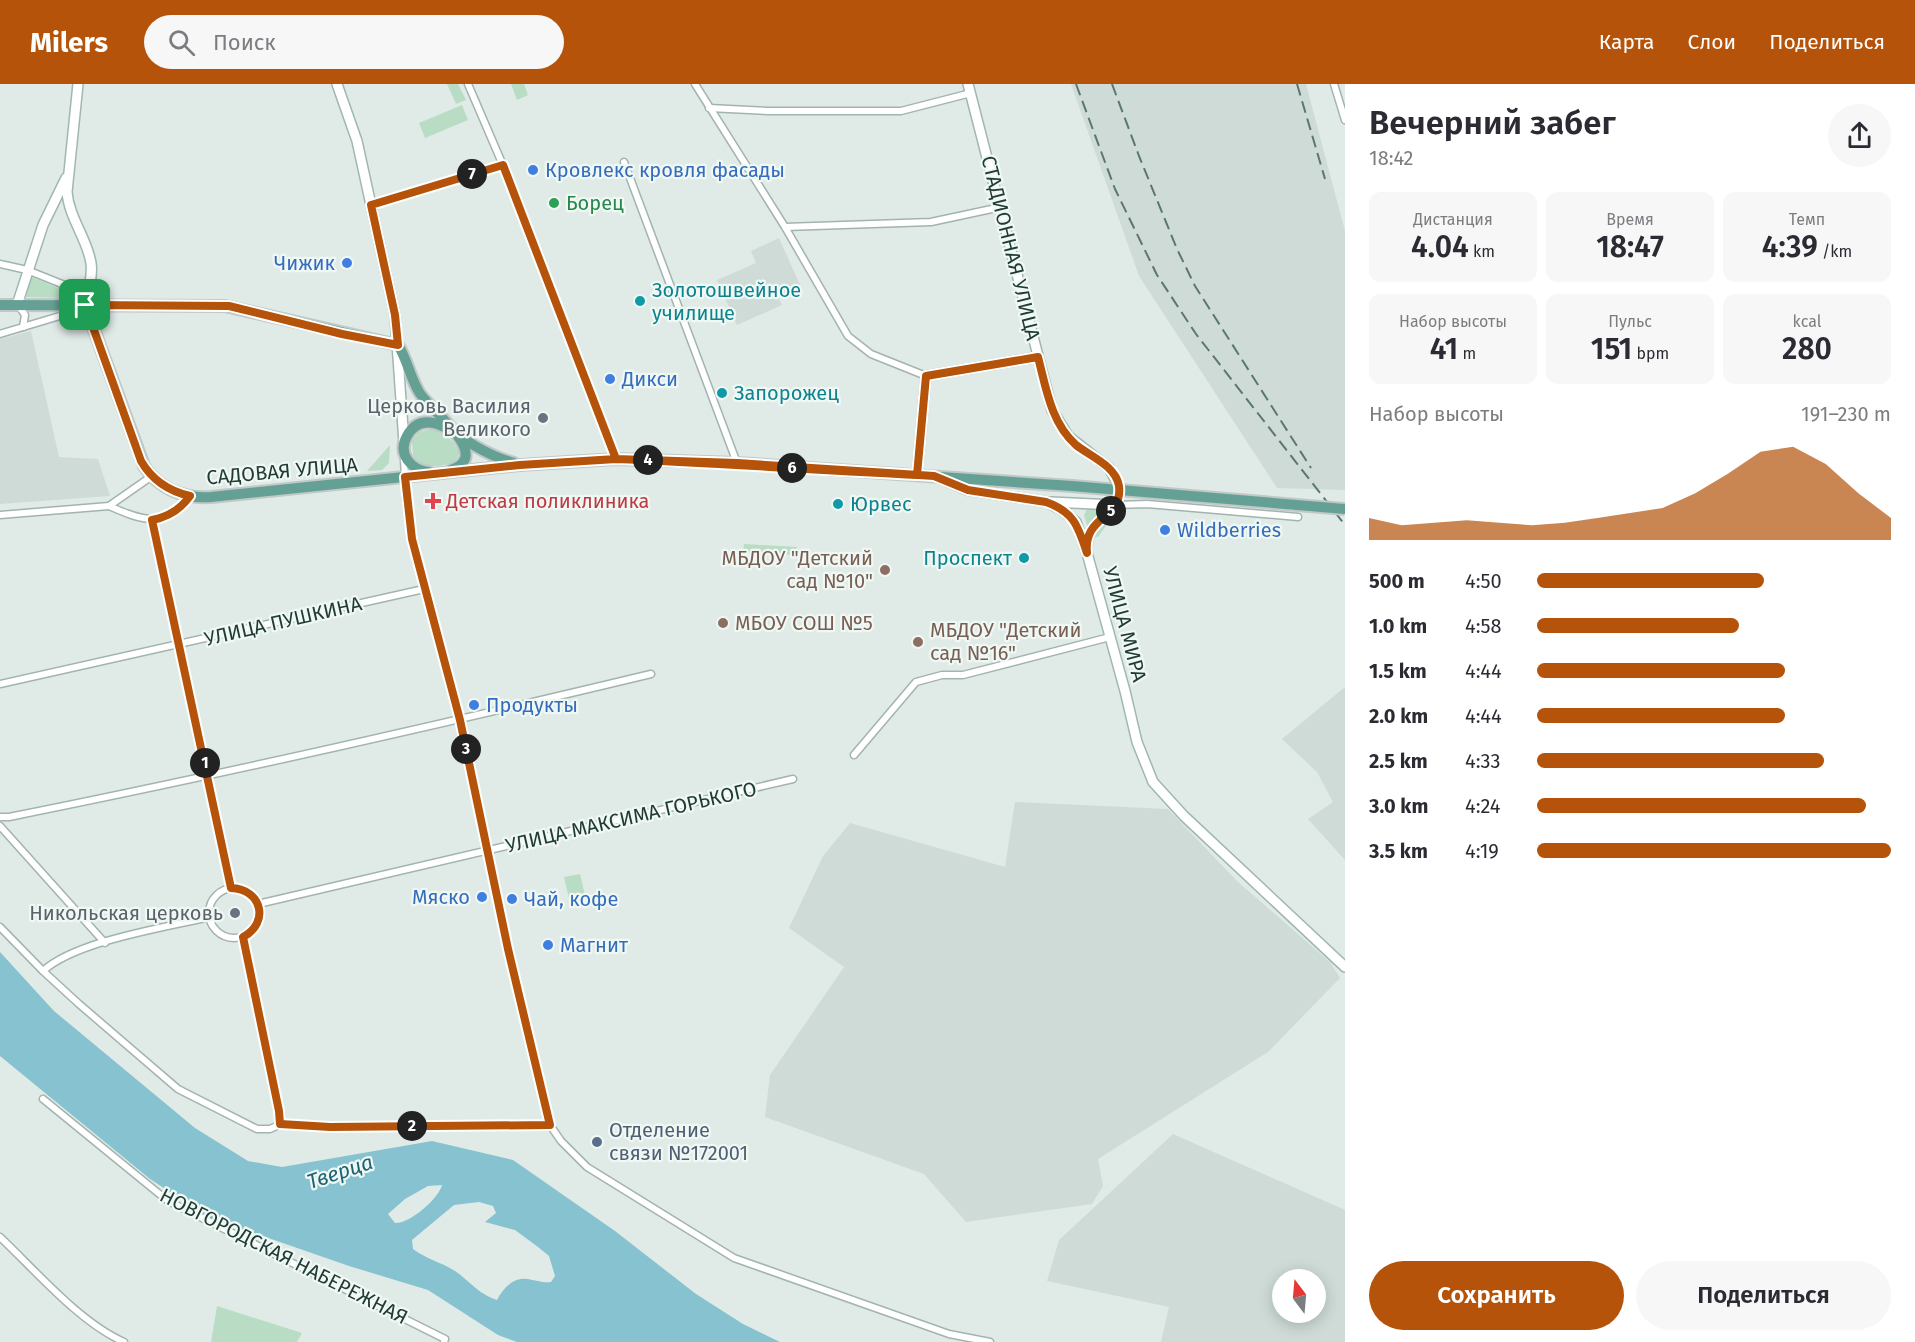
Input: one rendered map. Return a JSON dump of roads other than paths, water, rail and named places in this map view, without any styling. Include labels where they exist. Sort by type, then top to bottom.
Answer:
[{"type":"main road","points":[[86,300],[139,455],[152,476]]},
{"type":"main road","points":[[0,305],[86,300],[229,306],[342,334],[398,345],[419,393],[465,446],[465,459],[459,466],[439,473]]},
{"type":"main road","points":[[520,465],[483,450],[438,424],[426,423],[412,429],[404,447],[407,459],[414,467],[439,473],[616,459],[737,463],[1072,486],[1345,509]]},
{"type":"main road","name":"САДОВАЯ УЛИЦА","points":[[152,476],[166,488],[190,496],[211,497],[439,473]]},
{"type":"street","points":[[0,334],[73,312],[86,300],[92,265],[87,245],[70,209],[67,192],[78,84]]},
{"type":"street","points":[[337,84],[357,141],[395,315],[405,477],[412,539],[460,720],[487,850],[550,1125],[561,1141],[587,1167],[734,1258],[949,1334],[990,1342]]},
{"type":"street","points":[[468,84],[503,165],[616,459]]},
{"type":"street","points":[[695,84],[785,227],[843,330],[852,341],[871,354],[926,376],[1038,357]]},
{"type":"street","points":[[1334,84],[1345,120]]},
{"type":"street","points":[[709,108],[769,111],[901,111],[970,88]]},
{"type":"street","name":"СТАДИОННАЯ УЛИЦА","points":[[970,88],[1052,411],[1060,427],[1076,445],[1115,475],[1119,488],[1115,505]]},
{"type":"street","points":[[624,162],[737,463]]},
{"type":"street","points":[[371,205],[503,165]]},
{"type":"street","points":[[23,327],[25,315],[17,305],[27,270],[43,225],[68,173]]},
{"type":"street","points":[[785,227],[931,222],[1000,207]]},
{"type":"street","points":[[0,264],[27,270],[86,300]]},
{"type":"street","points":[[917,475],[926,376]]},
{"type":"street","points":[[109,506],[152,476]]},
{"type":"street","points":[[934,476],[968,490],[1046,502],[1147,504],[1298,517]]},
{"type":"street","points":[[0,515],[109,506],[130,515],[152,520],[176,511],[190,496]]},
{"type":"street","points":[[1046,502],[1062,510],[1076,522],[1086,524],[1096,522],[1107,515],[1115,505]]},
{"type":"street","points":[[152,520],[231,888]]},
{"type":"street","name":"УЛИЦА МИРА","points":[[1076,522],[1087,553],[1137,742],[1149,775],[1157,788],[1184,816],[1345,967]]},
{"type":"street","points":[[1087,553],[1088,536],[1096,522]]},
{"type":"street","name":"УЛИЦА ПУШКИНА","points":[[0,684],[424,589]]},
{"type":"street","points":[[854,754],[916,682],[942,675],[963,675],[1110,637]]},
{"type":"street","points":[[0,817],[9,818],[207,776],[460,720],[651,674]]},
{"type":"street","name":"УЛИЦА МАКСИМА ГОРЬКОГО","points":[[258,904],[793,779]]},
{"type":"street","points":[[0,826],[105,943]]},
{"type":"street","points":[[231,888],[244,890],[255,898],[258,904],[257,924],[249,934],[243,937],[221,936],[211,925],[210,904],[218,893],[231,888]]},
{"type":"street","points":[[43,971],[65,955],[209,917]]},
{"type":"street","points":[[0,927],[43,971],[178,1089],[256,1129],[270,1129],[280,1124],[330,1127],[550,1125]]},
{"type":"street","points":[[243,937],[280,1124]]},
{"type":"street","name":"НОВГОРОДСКАЯ НАБЕРЕЖНАЯ","points":[[43,1100],[168,1201],[444,1340]]},
{"type":"street","points":[[0,1237],[82,1315],[99,1329],[124,1342]]},
{"type":"water","name":"Тверца","points":[[0,952],[54,1011],[195,1128],[248,1161],[282,1167],[432,1141],[513,1160],[615,1231],[696,1294],[743,1324],[780,1342],[517,1342],[498,1335],[428,1290],[349,1266],[208,1217],[150,1179],[0,1056]],"holes":[[[442,1185],[436,1197],[416,1215],[395,1223],[388,1214],[405,1199],[428,1186]],[[479,1202],[493,1206],[496,1213],[485,1222],[515,1230],[549,1256],[555,1276],[551,1282],[520,1279],[511,1283],[497,1300],[479,1291],[455,1271],[413,1249],[412,1240],[454,1205]]]},
{"type":"railway","points":[[1076,84],[1115,189],[1157,275],[1196,334],[1345,525]]},
{"type":"railway","points":[[1112,84],[1177,249],[1195,286],[1311,468]]},
{"type":"railway","points":[[1297,84],[1325,179]]},
{"type":"place","name":"Кровлекс кровля фасады","points":[[533,170]]},
{"type":"place","name":"Борец","points":[[554,203]]},
{"type":"place","name":"Чижик","points":[[347,263]]},
{"type":"place","name":"Золотошвейное училище","points":[[640,301]]},
{"type":"place","name":"Дикси","points":[[610,379]]},
{"type":"place","name":"Запорожец","points":[[722,393]]},
{"type":"place","name":"Церковь Василия Великого","points":[[543,418]]},
{"type":"place","name":"Детская поликлиника","points":[[433,501]]},
{"type":"place","name":"Юрвес","points":[[838,504]]},
{"type":"place","name":"Wildberries","points":[[1165,530]]},
{"type":"place","name":"Проспект","points":[[1024,558]]},
{"type":"place","name":"МБДОУ \"Детский сад №10\"","points":[[885,570]]},
{"type":"place","name":"МБОУ СОШ №5","points":[[723,623]]},
{"type":"place","name":"МБДОУ \"Детский сад №16\"","points":[[918,642]]},
{"type":"place","name":"Продукты","points":[[474,705]]},
{"type":"place","name":"Мяско","points":[[482,897]]},
{"type":"place","name":"Чай, кофе","points":[[512,899]]},
{"type":"place","name":"Никольская церковь","points":[[235,913]]},
{"type":"place","name":"Магнит","points":[[548,945]]},
{"type":"place","name":"Отделение связи №172001","points":[[597,1142]]}]
